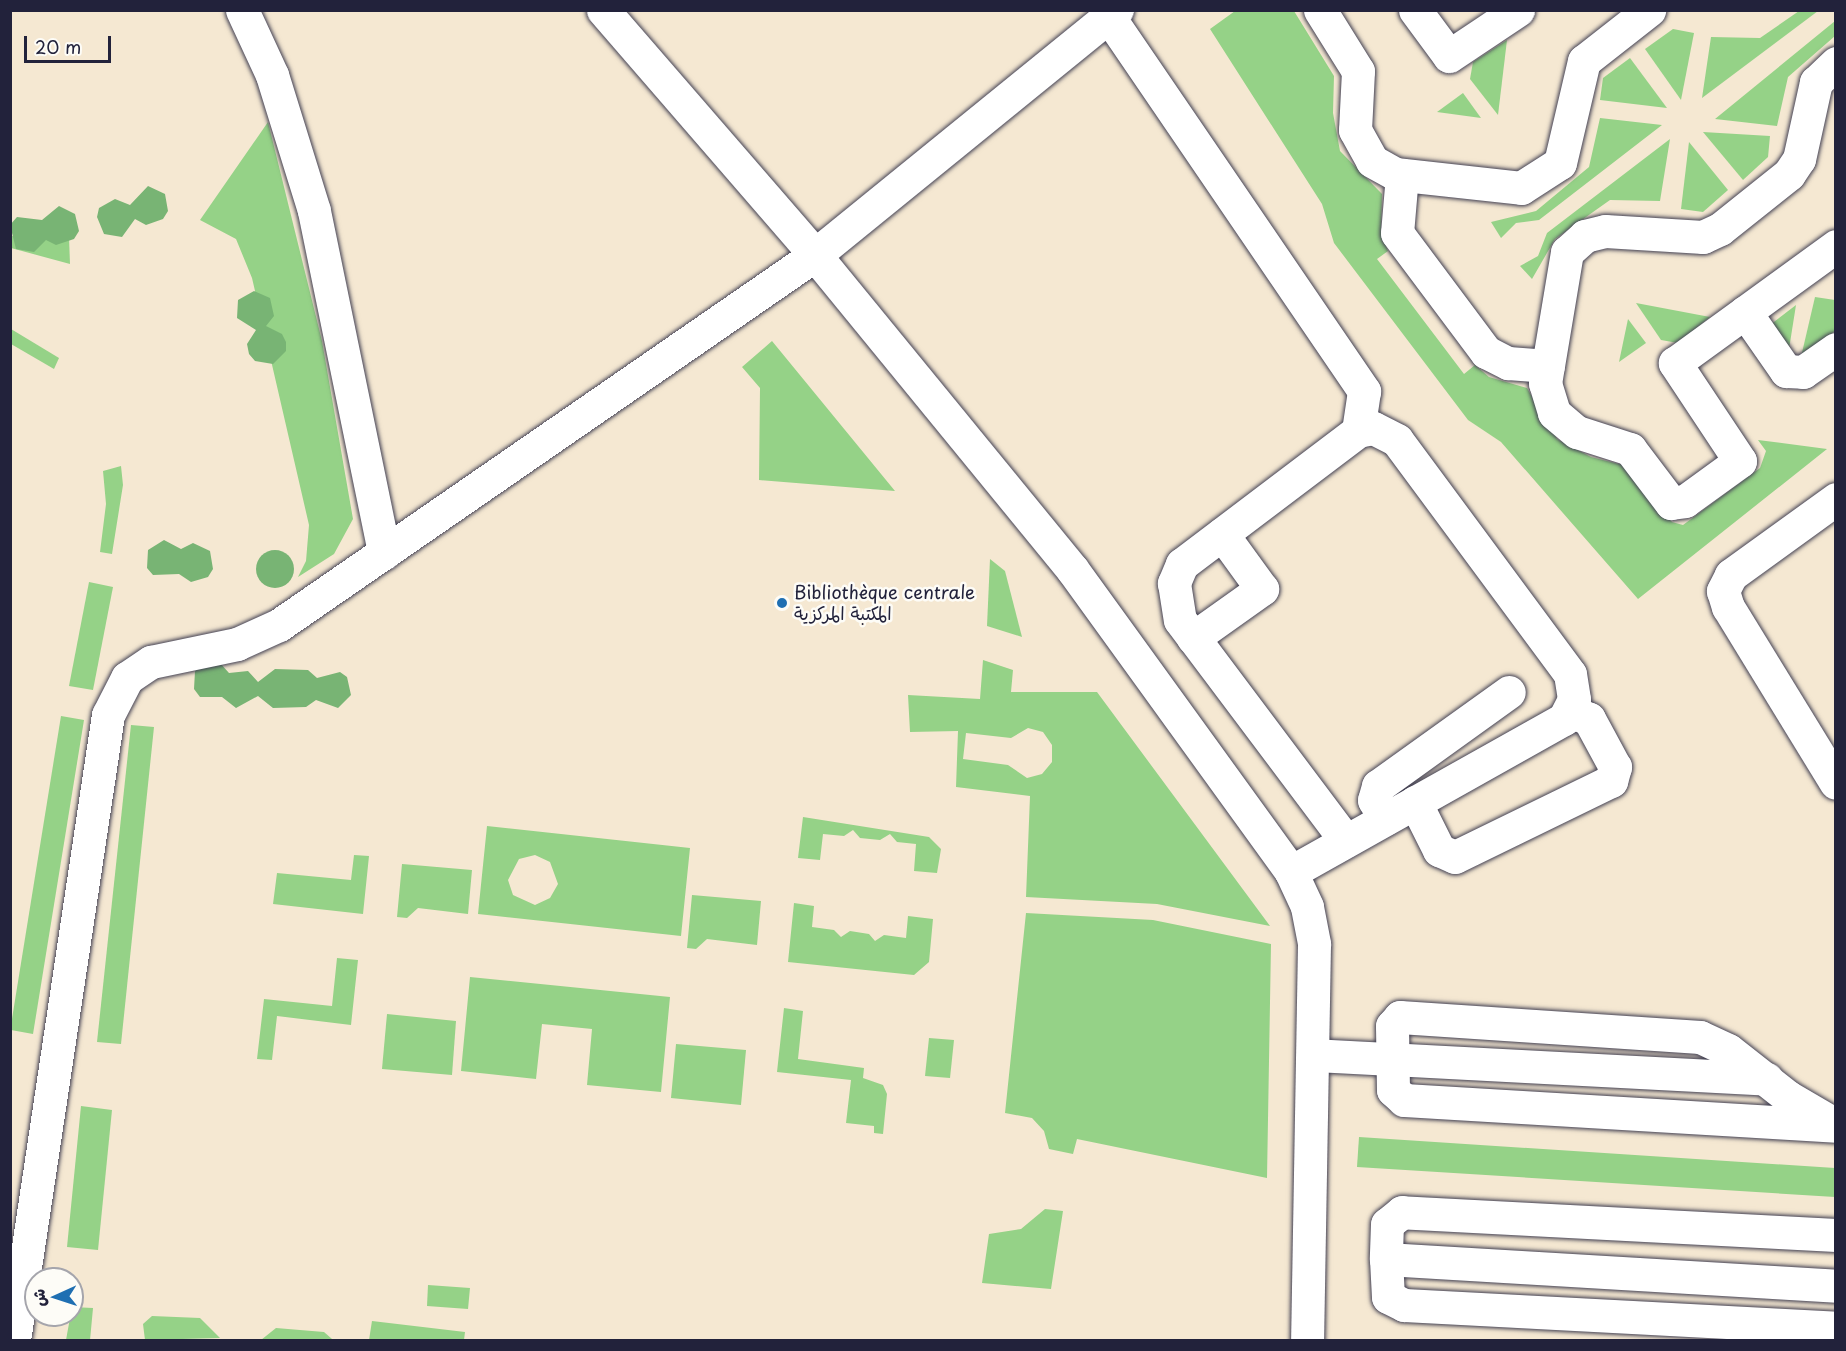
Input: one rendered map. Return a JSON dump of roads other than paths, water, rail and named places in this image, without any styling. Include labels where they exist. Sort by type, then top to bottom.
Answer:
[{"type":"street","points":[[242,10],[272,75],[314,212],[348,356],[384,553]]},
{"type":"street","points":[[603,10],[815,255],[1072,569],[1292,872],[1307,907],[1314,944],[1307,1341]]},
{"type":"street","points":[[1320,10],[1358,71],[1355,130],[1365,153],[1384,169],[1402,175],[1521,188],[1545,178],[1563,154],[1584,61],[1648,10]]},
{"type":"street","points":[[1415,10],[1449,56],[1518,10]]},
{"type":"street","points":[[14,1341],[108,715],[117,691],[152,662],[258,636],[384,553],[815,255],[1113,14],[1397,440],[1570,674],[1574,699],[1570,711],[1292,872]]},
{"type":"street","points":[[1836,63],[1816,82],[1799,159],[1789,174],[1713,234],[1605,231],[1575,243],[1562,267],[1548,366],[1547,394],[1559,419],[1577,432],[1630,449],[1664,496],[1678,504],[1740,461],[1675,363],[1836,246]]},
{"type":"street","points":[[1402,175],[1395,221],[1412,253],[1398,261],[1465,354],[1480,344],[1498,360],[1548,366]]},
{"type":"street","points":[[1745,312],[1786,371],[1803,372],[1836,349]]},
{"type":"street","points":[[1358,431],[1364,391]]},
{"type":"street","points":[[1346,841],[1313,797],[1202,631],[1173,603],[1174,584],[1182,564],[1358,431],[1373,428],[1397,440]]},
{"type":"street","points":[[1836,499],[1731,575],[1724,591],[1728,607],[1836,783]]},
{"type":"street","points":[[1202,631],[1262,589],[1222,534]]},
{"type":"street","points":[[1384,819],[1374,800],[1378,786],[1509,692]]},
{"type":"street","points":[[1415,802],[1439,850],[1455,857],[1611,781],[1615,767],[1589,718],[1570,711]]},
{"type":"street","points":[[1312,1055],[1393,1057],[1766,1079],[1836,1126]]},
{"type":"street","points":[[1393,1057],[1393,1090],[1404,1100],[1836,1126]]},
{"type":"street","points":[[1836,1235],[1402,1212],[1387,1224],[1386,1259],[1389,1297],[1404,1305],[1836,1328]]},
{"type":"street","points":[[1386,1259],[1836,1286]]},
{"type":"place","name":"Bibliothèque centrale المكتبة المركزية","points":[[782,603]]}]
